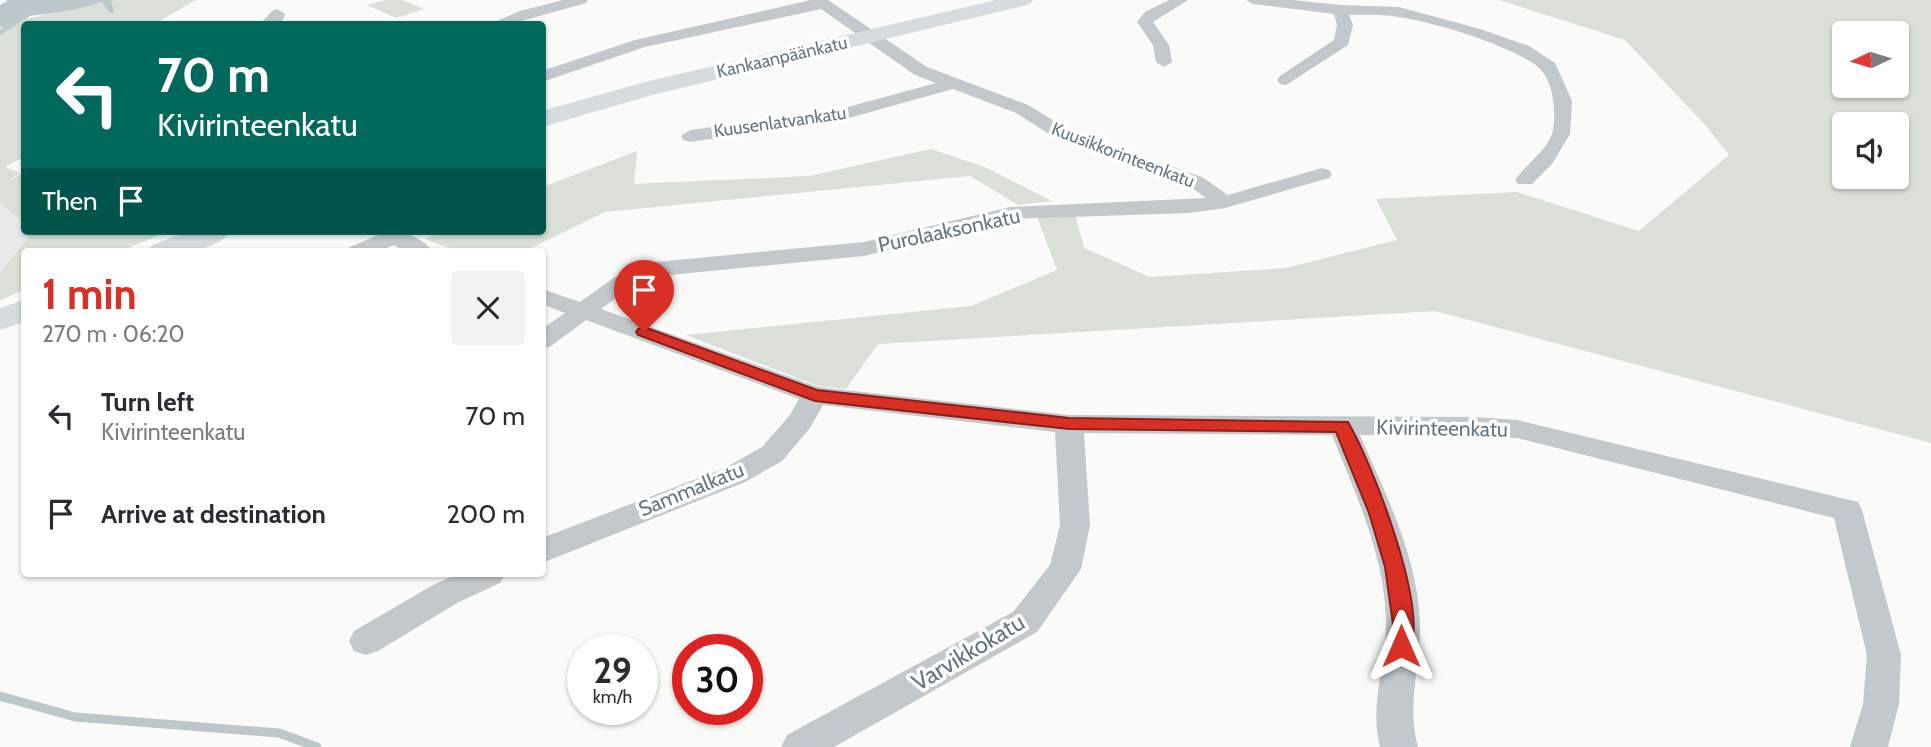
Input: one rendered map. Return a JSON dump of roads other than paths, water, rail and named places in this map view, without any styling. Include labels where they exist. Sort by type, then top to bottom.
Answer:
[{"type":"street","points":[[506,21],[582,0]]},
{"type":"street","name":"Kankaanpäänkatu","points":[[546,118],[645,89],[1023,0]]},
{"type":"street","points":[[1164,62],[1161,45],[1145,22],[1150,15],[1181,0]]},
{"type":"street","points":[[1253,0],[1340,10],[1404,6],[1523,49],[1549,67],[1563,101],[1561,134],[1545,160],[1525,180]]},
{"type":"street","points":[[546,75],[641,43],[820,2],[871,36]]},
{"type":"street","points":[[1286,80],[1342,42],[1345,24],[1340,10]]},
{"type":"street","name":"Kuusikkorinteenkatu","points":[[871,36],[921,71],[1022,109],[1067,137],[1195,181],[1224,202]]},
{"type":"street","name":"Kuusenlatvankatu","points":[[690,136],[838,115],[951,84]]},
{"type":"street","name":"Purolaaksonkatu","points":[[546,338],[623,282],[656,269],[864,249],[1010,213],[1189,207],[1224,202],[1322,174]]},
{"type":"street","points":[[173,248],[206,235]]},
{"type":"street","points":[[365,248],[387,235]]},
{"type":"street","points":[[391,235],[415,248]]},
{"type":"street","name":"Kivirinteenkatu","points":[[546,297],[815,395],[1069,424],[1463,426],[1517,429],[1847,510],[1884,655],[1881,704],[1869,747]]},
{"type":"street","points":[[0,320],[21,311]]},
{"type":"street","name":"Sammalkatu","points":[[546,549],[609,522],[735,475],[772,454],[800,421],[815,395]]},
{"type":"street","name":"Varvikkokatu","points":[[800,747],[1025,622],[1065,569],[1075,525],[1069,424]]},
{"type":"street","points":[[1342,426],[1378,513],[1395,567],[1403,624],[1392,730],[1399,747]]},
{"type":"street","points":[[366,640],[445,593],[482,577]]},
{"type":"waterway","points":[[0,696],[75,717],[279,733],[317,747]]}]
